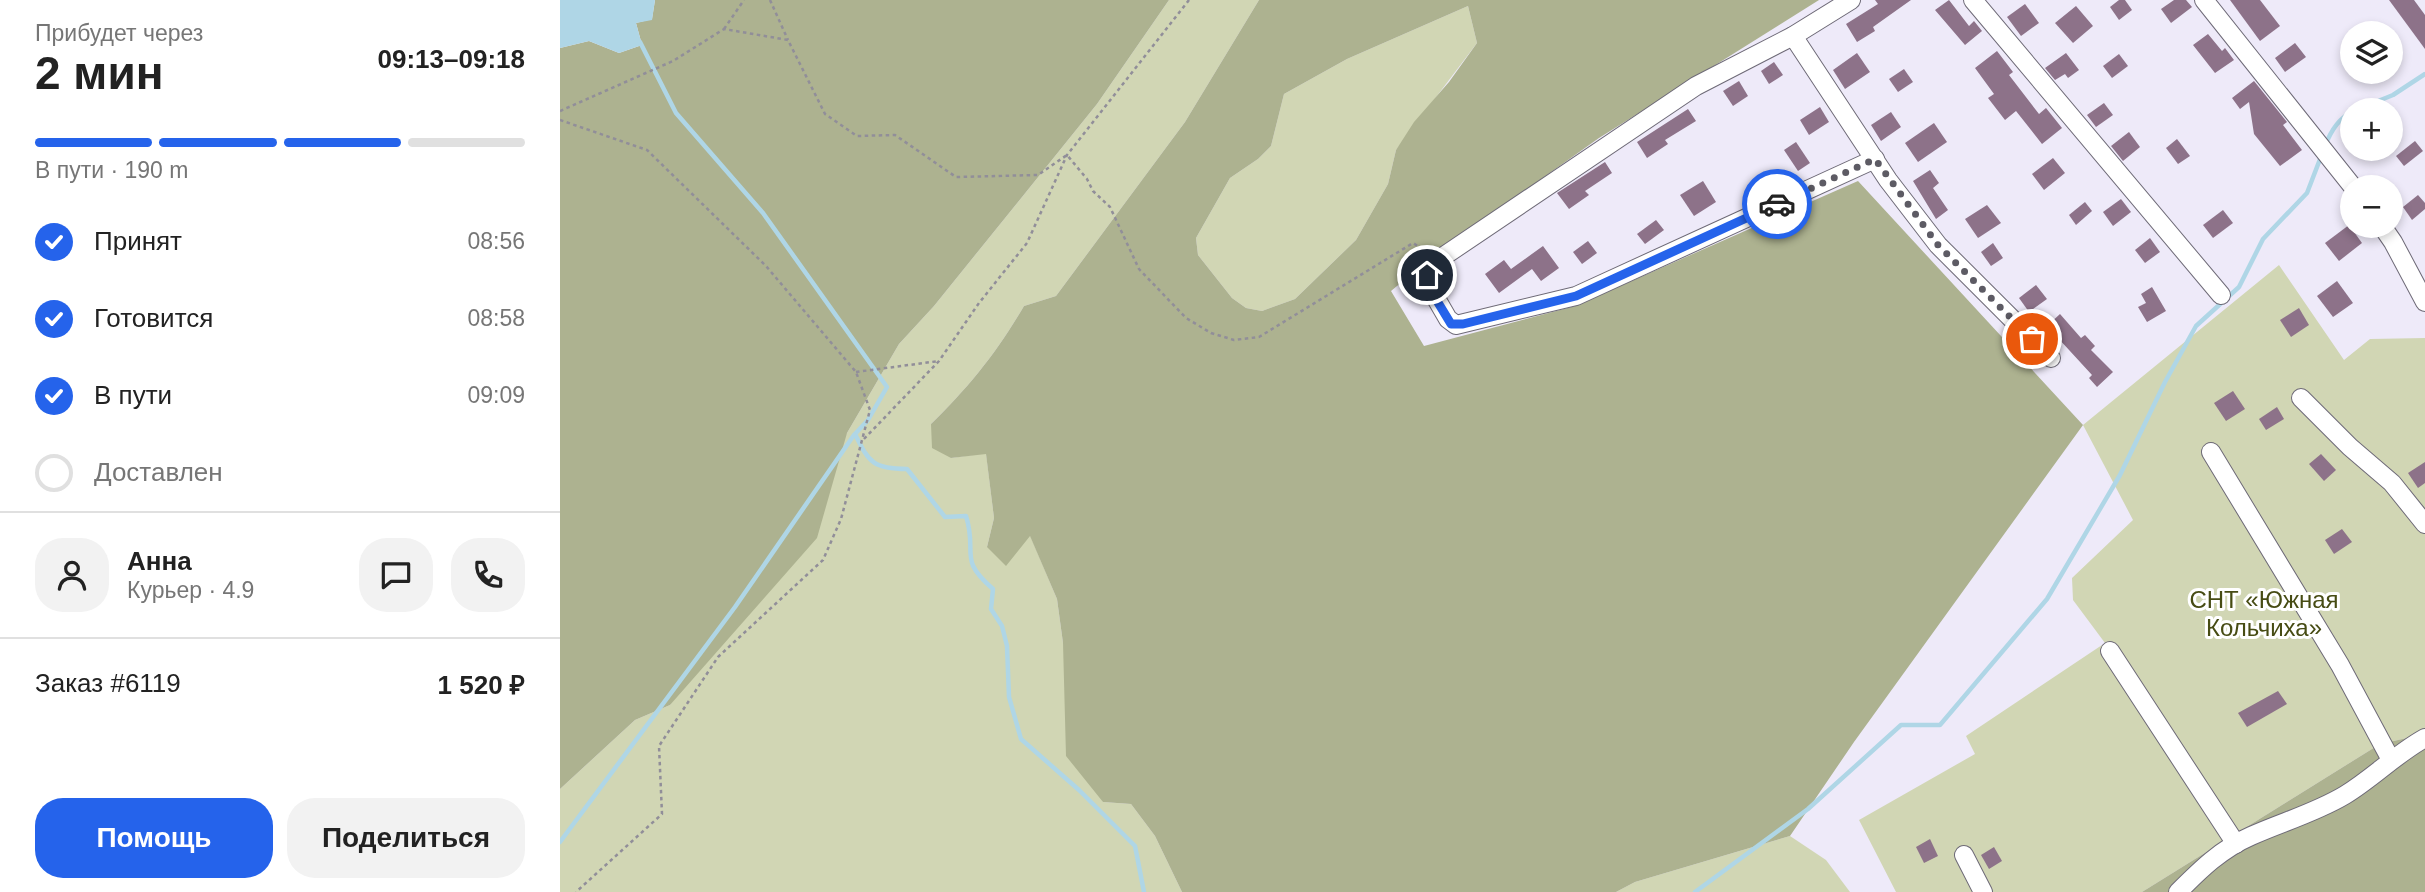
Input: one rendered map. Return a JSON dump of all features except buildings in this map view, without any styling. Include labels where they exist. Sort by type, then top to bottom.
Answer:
[{"type":"lane","points":[[1851,0],[1793,36],[1696,86],[1437,260],[1427,275],[1428,286],[1451,324],[1463,324],[1576,296],[1875,159]]},
{"type":"lane","points":[[1973,0],[2221,295]]},
{"type":"lane","points":[[2204,0],[2343,175]]},
{"type":"lane","points":[[1793,36],[1875,159],[1938,245],[2051,358]]},
{"type":"lane","points":[[2390,238],[2425,302]]},
{"type":"lane","points":[[2301,398],[2350,447],[2392,483],[2425,524]]},
{"type":"lane","points":[[2211,452],[2340,665],[2391,760]]},
{"type":"lane","points":[[2110,650],[2236,844]]},
{"type":"lane","points":[[2178,892],[2211,859],[2250,836],[2290,823],[2346,795],[2425,738]]},
{"type":"lane","points":[[1964,855],[1983,892]]},
{"type":"path","points":[[560,111],[673,61],[724,29],[744,0]]},
{"type":"path","points":[[770,0],[825,114],[857,136],[895,135],[956,177],[1038,175],[1067,155]]},
{"type":"path","points":[[862,441],[939,361],[979,303],[1027,243],[1067,155],[1189,0]]},
{"type":"path","points":[[724,29],[788,40]]},
{"type":"path","points":[[560,120],[646,150],[766,266],[856,372],[870,410],[841,519],[823,560],[719,657],[659,746],[662,814],[576,892]]},
{"type":"path","points":[[1067,155],[1087,179],[1093,191],[1110,207],[1139,269],[1186,318],[1211,333],[1234,340],[1259,337],[1413,243],[1437,260]]},
{"type":"path","points":[[856,372],[939,361]]},
{"type":"green space","points":[[655,0],[1169,0],[1097,104],[934,306],[899,344],[847,433],[817,538],[670,705],[635,720],[560,789],[560,48],[589,41],[619,53],[642,45],[636,23],[652,19]]},
{"type":"green space","points":[[1169,0],[1259,0],[1185,122],[1056,296],[1024,306],[982,368],[931,424],[951,458],[986,453],[994,518],[987,547],[1030,535],[1057,599],[1063,643],[1103,802],[1131,804],[1155,836],[1182,892],[560,892],[560,789],[635,720],[670,705],[847,433],[899,344],[934,306],[1097,104]]},
{"type":"green space","points":[[1259,0],[1819,0],[1599,138],[1433,256],[1391,291],[1424,346],[1575,306],[1858,181],[2083,425],[1854,742],[1790,836],[1635,882],[1616,892],[1182,892],[1155,836],[1131,804],[1103,802],[1066,756],[1063,643],[1057,599],[1030,536],[1006,566],[987,547],[994,518],[986,454],[951,458],[932,448],[931,424],[982,368],[1024,306],[1056,296],[1185,122]],"holes":[[[1468,6],[1477,43],[1449,82],[1414,122],[1396,150],[1388,184],[1356,240],[1295,299],[1262,311],[1246,308],[1232,298],[1198,255],[1196,238],[1230,178],[1258,159],[1271,146],[1284,94],[1347,59]]]},
{"type":"green space","points":[[1468,6],[1477,43],[1396,150],[1388,184],[1356,240],[1295,299],[1262,311],[1246,308],[1232,298],[1198,255],[1196,238],[1230,178],[1258,159],[1271,146],[1284,94],[1347,59]]},
{"type":"green space","name":"СНТ «Южная Кольчиха»","points":[[2279,265],[2344,360],[2370,339],[2425,338],[2425,734],[2380,744],[2142,892],[1896,892],[1859,820],[1975,754],[1966,736],[2105,643],[2073,600],[2072,578],[2133,520],[2083,425]]},
{"type":"green space","points":[[2425,734],[2425,892],[2142,892],[2380,744]]},
{"type":"green space","points":[[1790,836],[1826,860],[1850,892],[1616,892],[1635,882]]},
{"type":"water","points":[[560,0],[655,0],[652,20],[636,23],[642,45],[619,53],[589,41],[560,48]]},
{"type":"waterway","points":[[640,42],[676,113],[763,213],[887,387],[868,420],[855,434],[864,452],[880,466],[907,469],[945,517],[966,516],[972,562],[975,570],[993,589],[991,609],[1002,626],[1007,646],[1009,697],[1021,739],[1079,790],[1135,846],[1144,892]]},
{"type":"waterway","points":[[2386,98],[2425,74]]},
{"type":"waterway","points":[[2325,146],[2340,121]]},
{"type":"waterway","points":[[1695,892],[1808,809],[1901,725],[1940,725],[2047,599],[2120,475],[2165,382],[2196,326],[2239,287],[2263,239],[2307,193],[2322,154]]},
{"type":"waterway","points":[[560,842],[735,607],[854,435]]},
{"type":"way so far","points":[[1777,204],[1875,159],[1938,245],[2032,339]]},
{"type":"route","points":[[1427,275],[1426,282],[1451,324],[1463,324],[1576,296],[1777,204]]}]
